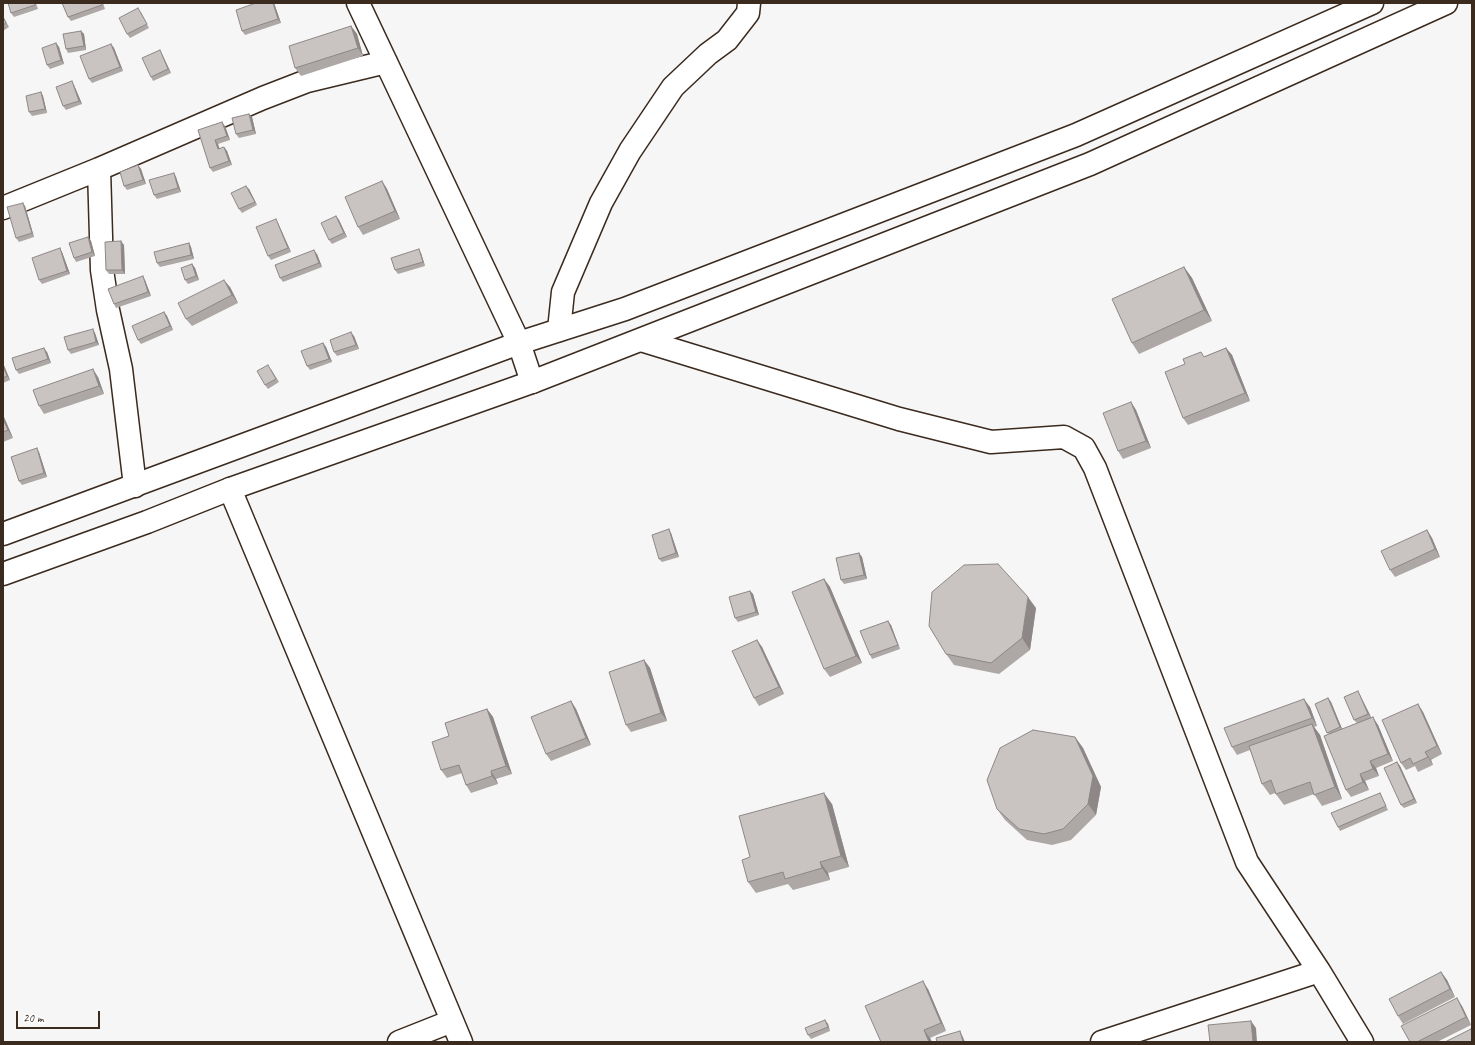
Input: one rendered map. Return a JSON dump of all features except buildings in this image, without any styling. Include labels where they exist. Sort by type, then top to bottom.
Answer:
[{"type":"street","points":[[358,3],[519,343],[532,382]]},
{"type":"street","points":[[559,330],[563,292],[601,203],[630,151],[672,86],[708,54],[727,40],[748,13],[748,3]]},
{"type":"street","points":[[3,534],[519,343],[625,310],[1076,135],[1372,3]]},
{"type":"street","points":[[3,574],[147,522],[230,489],[532,382],[1090,164],[1446,3]]},
{"type":"street","points":[[3,208],[99,169],[263,98],[307,81],[386,62]]},
{"type":"street","points":[[99,169],[102,270],[108,310],[121,369],[134,486]]},
{"type":"street","points":[[641,340],[914,423],[991,442],[1064,437],[1084,448],[1095,468],[1247,862],[1319,971],[1362,1042]]},
{"type":"street","points":[[230,489],[461,1042]]},
{"type":"street","points":[[1102,1042],[1319,971]]},
{"type":"street","points":[[399,1042],[452,1021]]}]
